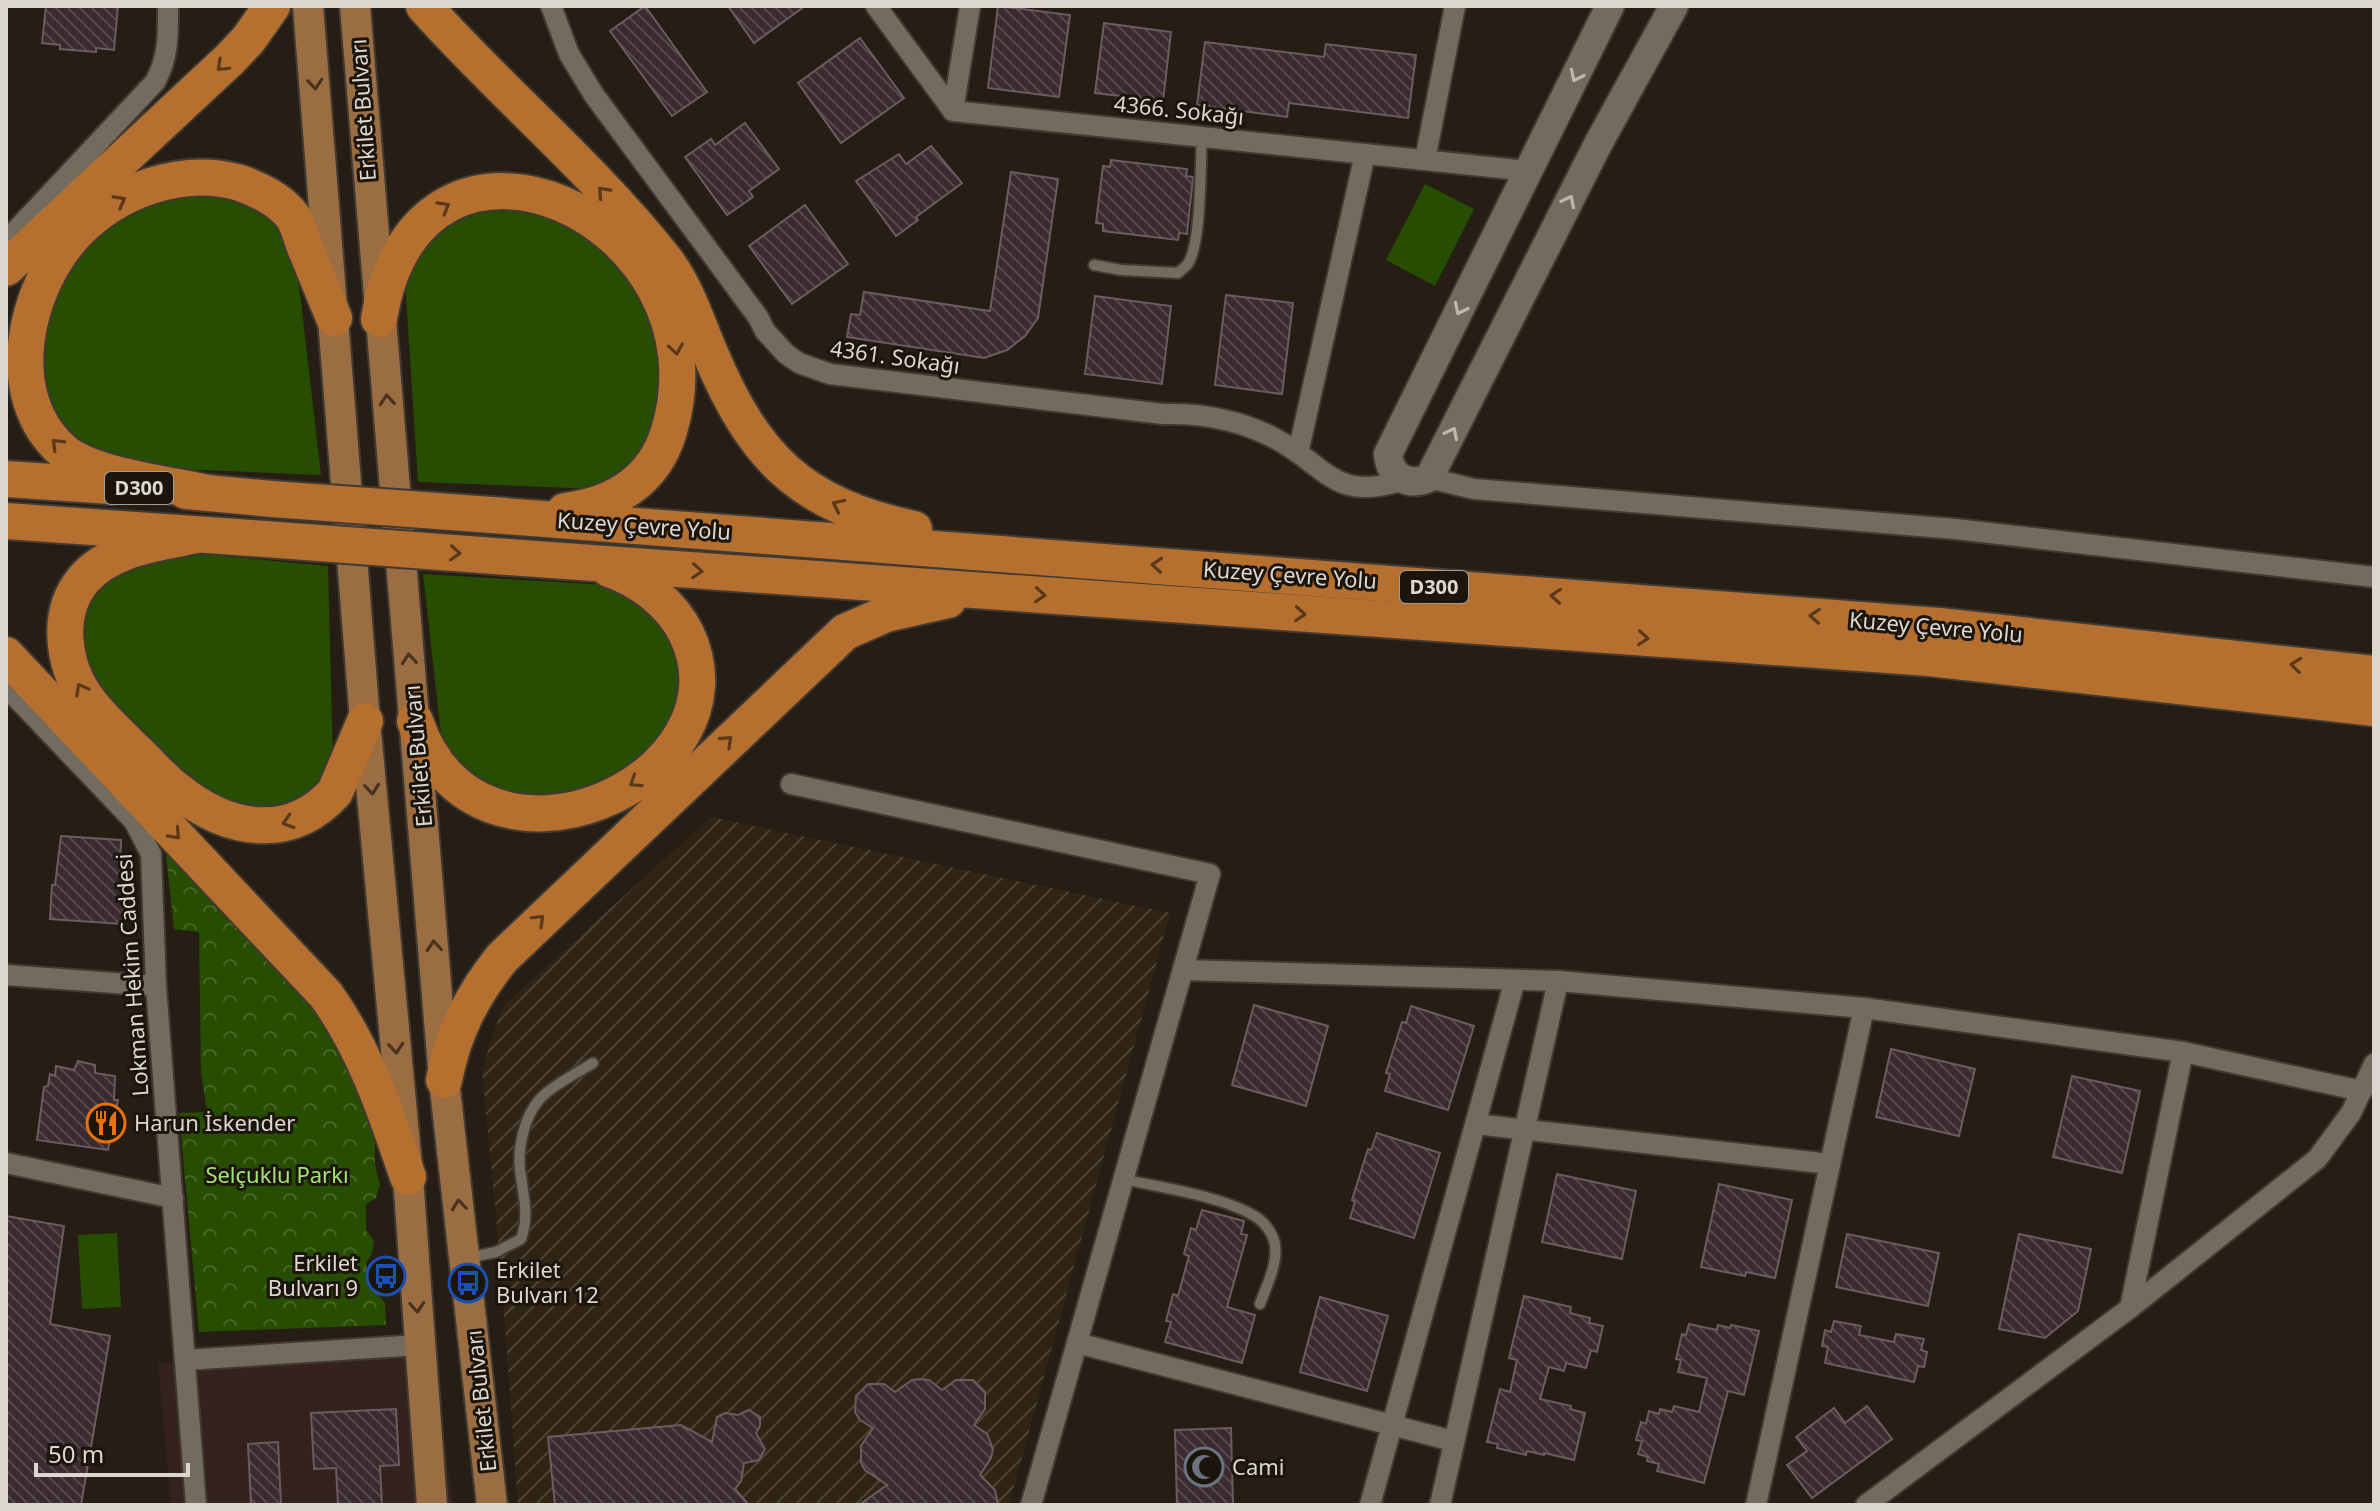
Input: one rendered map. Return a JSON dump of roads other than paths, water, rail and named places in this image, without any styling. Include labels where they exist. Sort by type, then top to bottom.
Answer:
[{"type":"highway","points":[[6,268],[230,59],[272,6]]},
{"type":"highway","points":[[424,6],[590,177],[665,260],[688,299],[739,414],[760,446],[789,474],[832,503],[866,518],[1049,556]]},
{"type":"highway","points":[[208,493],[83,464],[63,451],[42,427],[26,385],[25,342],[36,297],[64,248],[100,212],[145,188],[178,179],[210,177],[227,180],[258,190],[293,217],[334,318]]},
{"type":"highway","points":[[379,319],[395,263],[423,221],[445,204],[485,191],[526,194],[580,213],[615,237],[654,283],[673,331],[679,376],[669,430],[653,465],[629,489],[602,503],[545,513],[492,515]]},
{"type":"highway","name":"D300","points":[[6,479],[492,515]]},
{"type":"highway","name":"Kuzey Çevre Yolu","points":[[492,515],[1939,626],[2374,674]]},
{"type":"highway","name":"D300","points":[[6,521],[196,535]]},
{"type":"highway","points":[[196,535],[123,552],[94,569],[76,591],[66,623],[68,655],[79,687],[100,715],[184,796],[226,819],[264,826],[300,818],[327,801],[335,792],[365,721]]},
{"type":"highway","name":"Kuzey Çevre Yolu","points":[[196,535],[1929,658],[2374,708]]},
{"type":"highway","points":[[415,721],[427,749],[444,773],[481,802],[509,812],[547,813],[594,803],[631,785],[658,765],[677,744],[694,706],[697,673],[691,642],[674,614],[648,589],[618,572],[584,562]]},
{"type":"highway","points":[[444,1080],[463,1017],[502,958],[845,632],[886,614],[985,592]]},
{"type":"highway","points":[[6,655],[326,995],[358,1044],[371,1071],[408,1177]]},
{"type":"main road","name":"Erkilet Bulvarı","points":[[308,6],[365,721],[408,1177],[432,1505]]},
{"type":"main road","name":"Erkilet Bulvarı","points":[[355,6],[444,1080],[492,1505]]},
{"type":"street","points":[[6,241],[155,82],[168,47],[168,6]]},
{"type":"street","name":"4361. Sokağı","points":[[552,6],[569,54],[620,134],[774,343],[799,363],[830,374],[1163,414],[1210,416],[1255,429],[1298,453],[1319,471],[1345,484],[1374,487],[1416,479]]},
{"type":"street","points":[[876,6],[953,111]]},
{"type":"street","points":[[953,111],[970,6]]},
{"type":"street","points":[[1425,160],[1455,6]]},
{"type":"street","points":[[1610,6],[1388,454],[1392,469],[1416,479],[1474,489],[1955,529],[2374,577]]},
{"type":"street","points":[[1416,479],[1674,6]]},
{"type":"street","name":"4366. Sokağı","points":[[953,111],[1529,171]]},
{"type":"street","points":[[1298,453],[1365,154]]},
{"type":"street","name":"Lokman Hekim Caddesi","points":[[6,687],[134,821],[147,843],[153,865],[156,986],[196,1505]]},
{"type":"street","points":[[791,784],[1210,874],[1031,1505]]},
{"type":"street","points":[[1183,970],[1558,981],[1864,1008],[2183,1052],[2362,1091]]},
{"type":"street","points":[[6,975],[156,986]]},
{"type":"street","points":[[1370,1505],[1515,980]]},
{"type":"street","points":[[1440,1505],[1558,981]]},
{"type":"street","points":[[1756,1505],[1864,1008]]},
{"type":"street","points":[[2130,1308],[2183,1052]]},
{"type":"street","points":[[1866,1505],[2130,1308],[2317,1159],[2362,1091],[2374,1064]]},
{"type":"street","points":[[1475,1124],[1830,1164]]},
{"type":"street","points":[[6,1163],[173,1198]]},
{"type":"street","points":[[1077,1343],[1453,1441]]},
{"type":"street","points":[[185,1360],[419,1345]]},
{"type":"lane","points":[[1094,265],[1121,270],[1178,273],[1187,265],[1193,254],[1198,213],[1202,137]]},
{"type":"lane","points":[[465,1258],[496,1252],[521,1239],[525,1192],[520,1175],[520,1147],[530,1116],[543,1096],[593,1063]]},
{"type":"lane","points":[[1124,1179],[1207,1198],[1242,1210],[1263,1222],[1275,1245],[1271,1272],[1260,1304]]},
{"type":"place","name":"Harun İskender","points":[[106,1123]]},
{"type":"place","name":"Erkilet Bulvarı 9","points":[[386,1276]]},
{"type":"place","name":"Erkilet Bulvarı 12","points":[[468,1283]]},
{"type":"place","name":"Cami","points":[[1204,1467]]},
{"type":"park label","name":"Selçuklu Parkı","points":[[277,1175]]}]
